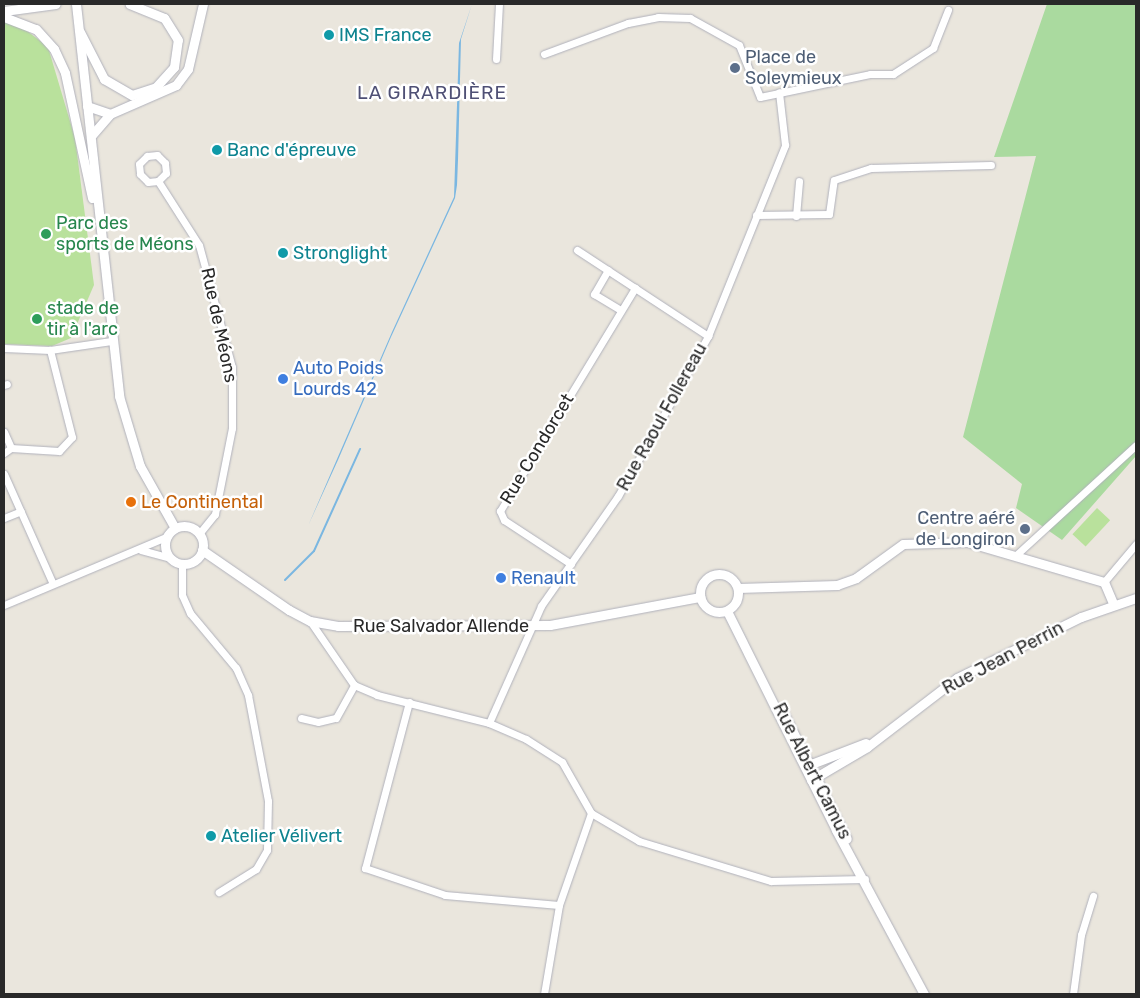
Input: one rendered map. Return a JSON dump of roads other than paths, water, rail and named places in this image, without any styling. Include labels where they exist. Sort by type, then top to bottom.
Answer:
[{"type":"street","points":[[4,10],[56,4]]},
{"type":"street","points":[[76,4],[92,136],[110,341],[129,433],[140,466],[175,528]]},
{"type":"street","points":[[79,28],[104,79],[132,95],[156,87],[174,67],[178,40],[164,18],[130,4]]},
{"type":"street","points":[[92,136],[110,114],[176,85],[188,69],[203,4]]},
{"type":"street","points":[[496,59],[499,4]]},
{"type":"street","points":[[544,54],[628,23],[658,17],[690,18],[739,45],[760,97],[870,74],[893,74],[933,48],[948,10]]},
{"type":"street","points":[[4,17],[36,29],[54,49],[65,73],[100,240]]},
{"type":"street","name":"Rue Raoul Follereau","points":[[489,723],[533,625],[571,564],[618,496],[708,336],[785,145],[779,92]]},
{"type":"street","points":[[87,106],[110,114]]},
{"type":"street","points":[[756,215],[796,216],[829,214],[834,180],[871,168],[991,165]]},
{"type":"street","name":"Rue de Méons","points":[[158,181],[199,245],[232,368],[232,428],[214,516],[199,534]]},
{"type":"street","points":[[796,216],[799,181]]},
{"type":"street","points":[[576,250],[708,336]]},
{"type":"street","points":[[608,270],[594,294],[621,310]]},
{"type":"street","name":"Rue Condorcet","points":[[571,564],[504,520],[500,510],[635,288]]},
{"type":"street","points":[[4,348],[50,350],[110,341]]},
{"type":"street","points":[[4,453],[11,448],[59,451],[72,437],[50,350]]},
{"type":"street","points":[[4,432],[11,448]]},
{"type":"street","points":[[1015,556],[1136,444]]},
{"type":"street","points":[[4,474],[53,584]]},
{"type":"street","points":[[4,518],[21,511]]},
{"type":"street","points":[[4,605],[140,550],[166,537],[175,528],[186,526],[199,534],[202,550],[196,560],[182,564],[170,558],[140,550]]},
{"type":"street","points":[[166,537],[170,558]]},
{"type":"street","points":[[738,588],[837,584],[856,578],[904,544],[967,542],[1104,582]]},
{"type":"street","points":[[1104,582],[1136,544]]},
{"type":"street","name":"Rue Salvador Allende","points":[[202,550],[310,621],[374,628],[533,625],[700,597]]},
{"type":"street","points":[[182,564],[182,595],[190,613],[236,668],[248,695],[268,801],[267,850],[256,869],[218,892]]},
{"type":"street","points":[[718,573],[731,577],[738,588],[737,602],[728,611],[710,611],[700,597],[706,578],[718,573]]},
{"type":"street","points":[[1104,582],[1114,605],[1136,598]]},
{"type":"street","name":"Rue Jean Perrin","points":[[814,779],[874,740],[957,678],[1114,605]]},
{"type":"street","name":"Rue Albert Camus","points":[[728,611],[924,994]]},
{"type":"street","points":[[310,621],[354,685],[489,723],[562,762],[591,812],[639,841],[771,881],[865,879]]},
{"type":"street","points":[[301,718],[318,722],[336,718],[354,685]]},
{"type":"street","points":[[409,702],[365,868],[445,895],[559,905]]},
{"type":"street","name":"Rue Jean Perrin","points":[[808,766],[874,740]]},
{"type":"street","points":[[544,994],[559,905],[591,812]]},
{"type":"street","points":[[1074,994],[1081,936],[1093,896]]},
{"type":"water","points":[[472,4],[461,39],[458,160],[455,198],[391,337],[308,526],[392,332],[454,197],[459,43]]},
{"type":"waterway","points":[[285,580],[314,551],[360,449]]},
{"type":"place","name":"IMS France","points":[[329,35]]},
{"type":"place","name":"Place de Soleymieux","points":[[735,68]]},
{"type":"place","name":"Banc d'épreuve","points":[[217,150]]},
{"type":"place","name":"Parc des sports de Méons","points":[[46,234]]},
{"type":"place","name":"Stronglight","points":[[283,253]]},
{"type":"place","name":"stade de tir à l'arc","points":[[37,319]]},
{"type":"place","name":"Auto Poids Lourds 42","points":[[283,379]]},
{"type":"place","name":"Le Continental","points":[[131,502]]},
{"type":"place","name":"Centre aéré de Longiron","points":[[1025,529]]},
{"type":"place","name":"Renault","points":[[501,578]]},
{"type":"place","name":"Atelier Vélivert","points":[[211,836]]},
{"type":"district","name":"LA GIRARDIÈRE","points":[[432,93]]}]
